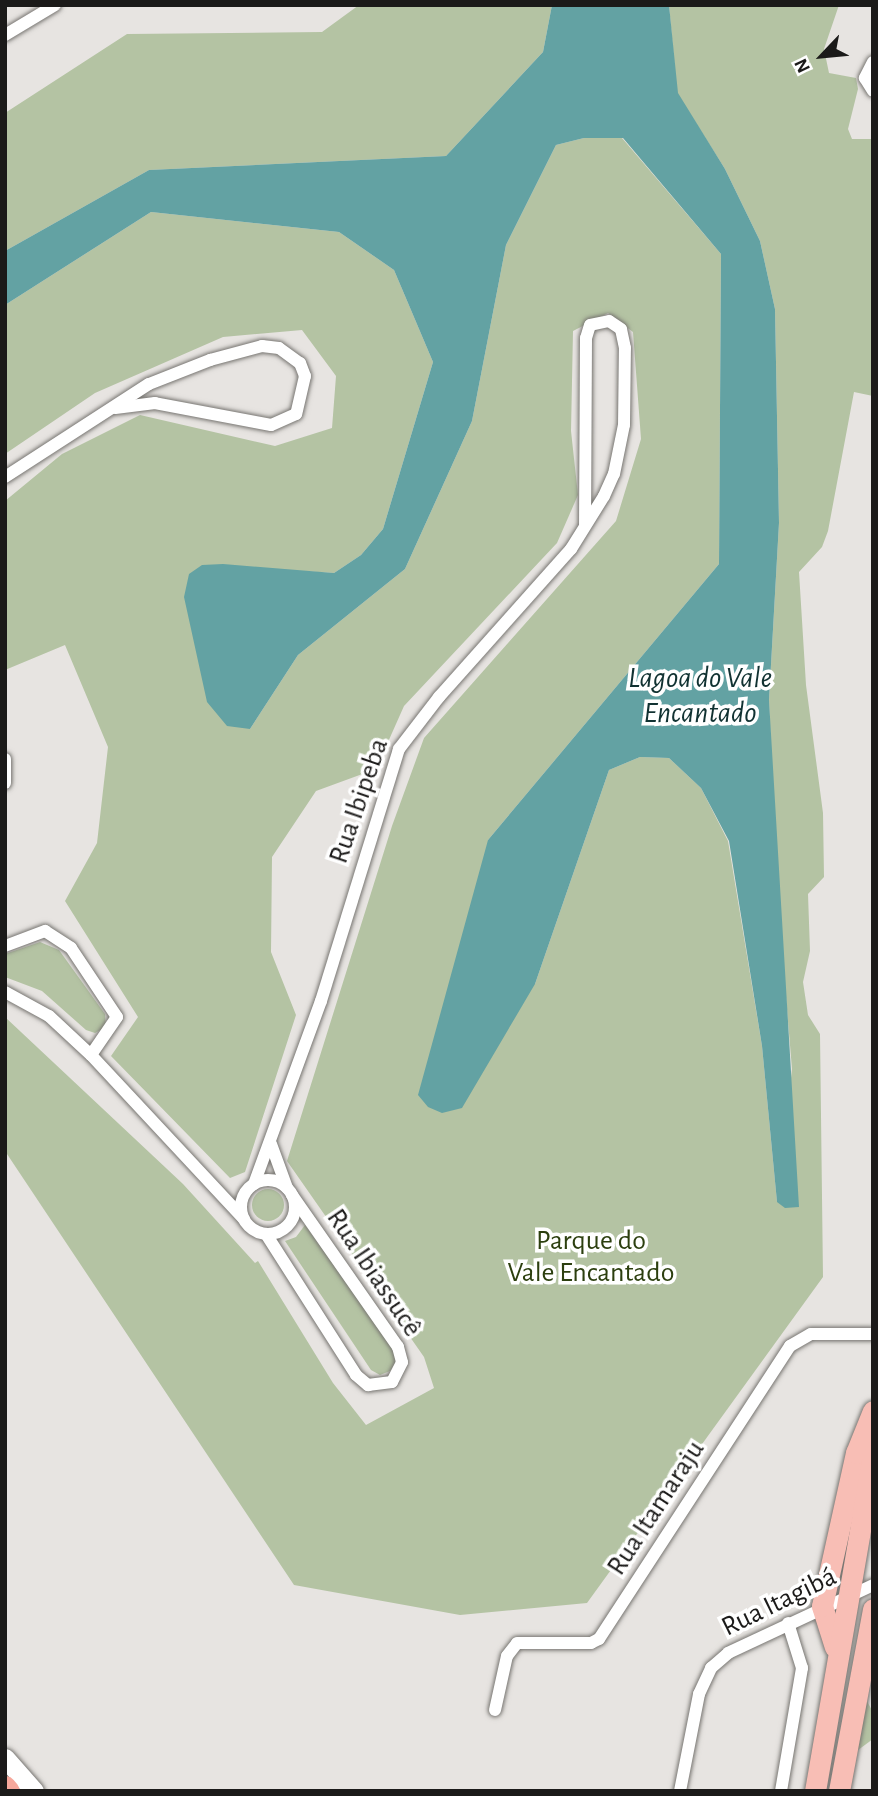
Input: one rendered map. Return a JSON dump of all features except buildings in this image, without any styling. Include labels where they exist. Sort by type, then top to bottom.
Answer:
[{"type":"main road","points":[[838,1661],[832,1628],[822,1606],[846,1492],[873,1411]]},
{"type":"main road","points":[[815,1791],[849,1595],[867,1521],[873,1455]]},
{"type":"main road","points":[[846,1492],[867,1521]]},
{"type":"main road","points":[[839,1791],[873,1609]]},
{"type":"main road","points":[[5,1758],[34,1791]]},
{"type":"street","points":[[5,35],[55,5]]},
{"type":"street","points":[[873,62],[865,78],[873,91]]},
{"type":"street","name":"Rua Ibipeba","points":[[254,1184],[271,1144],[321,1001],[399,749],[439,697],[571,549],[585,525],[614,474],[624,425],[624,337],[608,320],[590,325],[586,338],[585,525]]},
{"type":"street","points":[[5,477],[115,408],[177,371],[262,346],[292,355],[305,376],[296,414],[271,425],[155,403],[115,408]]},
{"type":"street","points":[[5,759],[5,783]]},
{"type":"street","points":[[5,946],[45,930],[71,948],[117,1017],[91,1055]]},
{"type":"street","points":[[5,992],[50,1016],[209,1178],[244,1219],[266,1234],[282,1230],[292,1219],[289,1191],[271,1144]]},
{"type":"street","points":[[209,1178],[244,1195]]},
{"type":"street","points":[[244,1219],[244,1195],[254,1184],[270,1180],[289,1191]]},
{"type":"street","name":"Rua Ibiassucê","points":[[266,1234],[356,1375],[368,1385],[392,1382],[402,1362],[398,1347],[289,1191]]},
{"type":"street","name":"Rua Itamaraju","points":[[495,1710],[507,1656],[517,1643],[591,1643],[599,1639],[790,1346],[811,1334],[873,1334]]},
{"type":"street","name":"Rua Itagibá","points":[[680,1791],[699,1694],[711,1668],[728,1654],[788,1623],[873,1585]]},
{"type":"street","points":[[781,1791],[802,1668],[788,1623]]},
{"type":"green space","points":[[359,5],[552,5],[543,52],[446,156],[149,170],[5,251],[5,113],[127,34],[322,32]]},
{"type":"green space","name":"Parque do Vale Encantado","points":[[669,5],[839,5],[824,49],[829,73],[856,78],[858,89],[848,129],[852,139],[873,139],[873,396],[854,392],[828,531],[822,547],[799,572],[806,685],[823,813],[824,877],[808,894],[810,951],[803,982],[808,1015],[820,1034],[823,1277],[587,1603],[460,1615],[294,1585],[5,1151],[5,1017],[183,1184],[255,1263],[258,1261],[333,1383],[366,1425],[434,1388],[424,1357],[287,1161],[392,826],[424,738],[616,521],[641,439],[633,332],[608,313],[573,331],[571,431],[578,495],[557,543],[404,706],[376,769],[316,791],[272,857],[271,952],[296,1015],[245,1172],[230,1178],[111,1056],[138,1017],[65,901],[97,843],[108,747],[65,645],[5,670],[5,501],[62,454],[140,415],[275,446],[332,428],[336,376],[302,330],[223,337],[95,393],[5,454],[5,305],[151,212],[339,232],[394,270],[433,362],[383,529],[361,555],[334,573],[202,565],[250,729],[298,655],[405,569],[472,421],[506,245],[556,145],[584,138],[622,138],[721,254],[719,564],[488,840],[535,984],[609,770],[640,757],[669,758],[701,788],[728,841],[762,1046],[777,1202],[792,1069],[776,877],[769,700],[779,523],[775,309],[760,241],[725,169],[677,93]]},
{"type":"green space","points":[[40,942],[59,950],[105,1014],[106,1027],[95,1033],[86,1030],[42,991],[5,977],[5,954]]},
{"type":"green space","points":[[268,1189],[279,1194],[284,1205],[279,1216],[268,1221],[257,1216],[252,1205],[257,1194]]},
{"type":"green space","points":[[305,1225],[395,1350],[396,1362],[390,1371],[380,1375],[371,1370],[285,1241],[296,1237]]},
{"type":"green space","points":[[864,1696],[873,1712],[873,1739],[854,1753]]},
{"type":"water","name":"Lagoa do Vale Encantado","points":[[552,5],[669,5],[678,93],[725,169],[760,241],[775,309],[779,523],[769,700],[799,1207],[785,1208],[777,1202],[762,1046],[729,841],[701,788],[669,758],[640,757],[609,770],[535,984],[462,1108],[442,1113],[428,1107],[418,1095],[488,840],[719,564],[721,254],[623,138],[584,138],[556,145],[506,245],[472,421],[405,569],[298,655],[250,729],[227,726],[207,702],[184,597],[189,574],[202,565],[223,564],[334,573],[361,555],[383,529],[433,362],[394,270],[339,232],[151,212],[5,305],[5,251],[149,170],[446,156],[543,52]]}]
